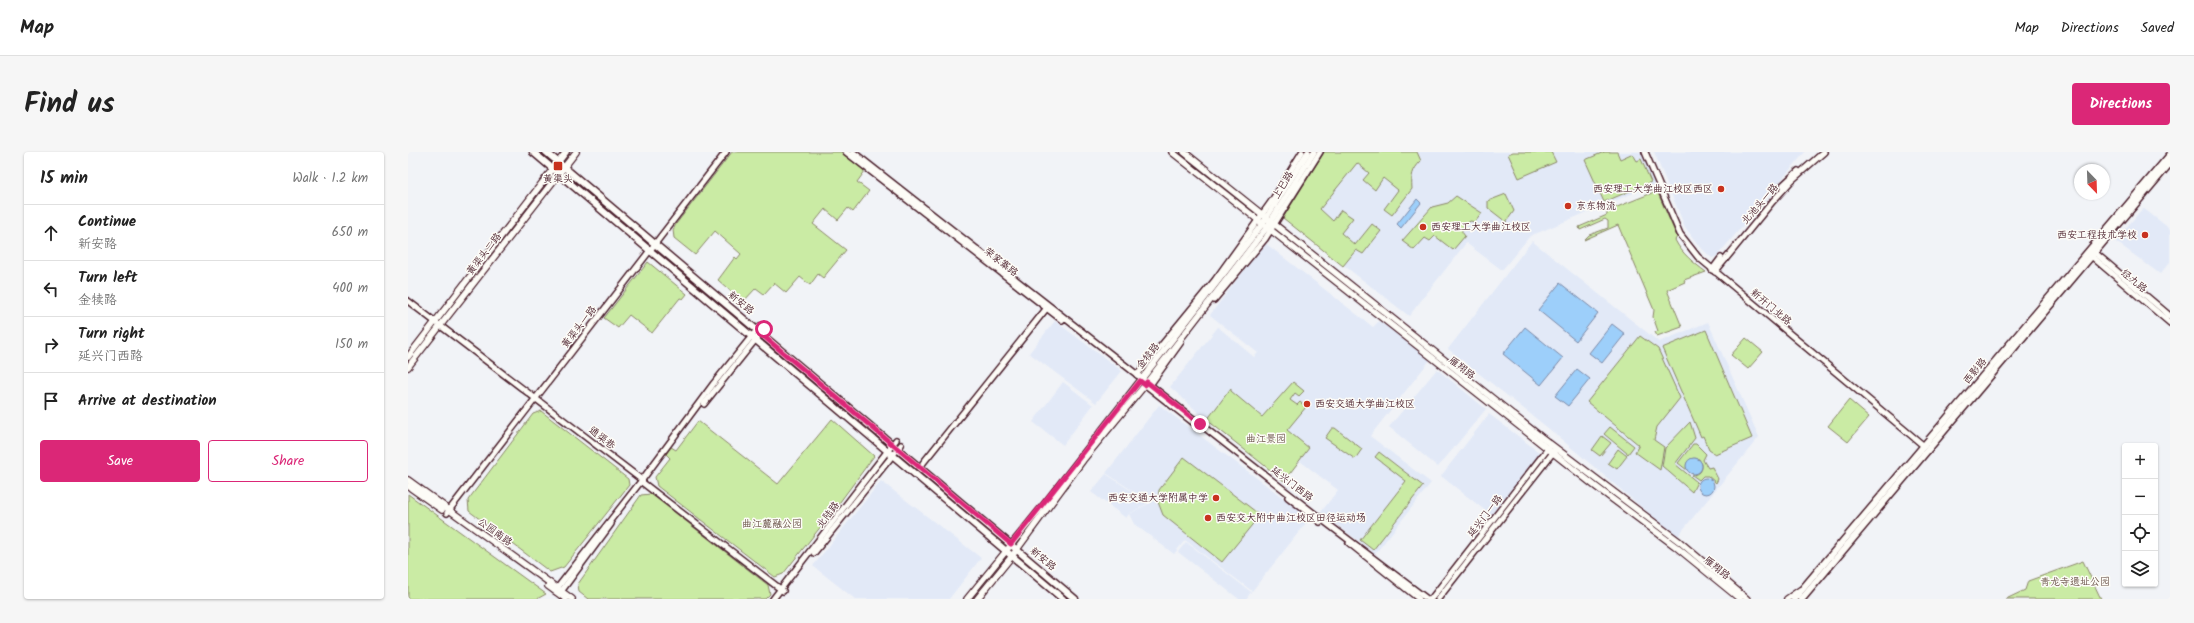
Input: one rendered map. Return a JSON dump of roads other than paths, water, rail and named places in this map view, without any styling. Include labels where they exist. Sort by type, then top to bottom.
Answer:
[{"type":"main road","name":"新安路","points":[[533,152],[1062,599]]},
{"type":"main road","name":"新安路","points":[[546,152],[654,243],[761,330],[1075,599]]},
{"type":"main road","name":"黄渠头二路","points":[[408,367],[437,323],[552,168],[566,152]]},
{"type":"main road","name":"黄渠头二路","points":[[408,357],[576,152]]},
{"type":"main road","name":"雁翔路","points":[[1172,152],[1550,451],[1675,546],[1740,599]]},
{"type":"main road","name":"雁翔路","points":[[1184,152],[1554,445],[1680,542],[1747,599]]},
{"type":"main road","name":"上巳路","points":[[1269,219],[1308,152]]},
{"type":"main road","name":"上巳路","points":[[1265,225],[1314,152]]},
{"type":"main road","name":"西影路","points":[[1794,599],[2170,155]]},
{"type":"main road","name":"西影路","points":[[1802,599],[2006,356],[2094,255],[2170,163]]},
{"type":"main road","name":"金犊路","points":[[977,599],[1012,556],[1014,547],[1265,225]]},
{"type":"main road","name":"公园南路","points":[[408,480],[448,512]]},
{"type":"main road","name":"公园南路","points":[[408,486],[448,512],[558,591],[572,599]]},
{"type":"main road","name":"金犊路","points":[[967,599],[1005,550],[1014,547]]},
{"type":"main road","points":[[1788,599],[1804,588]]},
{"type":"main road","name":"公园南路","points":[[558,591],[566,599]]},
{"type":"street","name":"黄渠头一路","points":[[448,512],[654,243],[726,152]]},
{"type":"street","name":"荣家寨路","points":[[846,152],[1046,309],[1143,381]]},
{"type":"street","name":"荣家寨路","points":[[854,152],[1143,381]]},
{"type":"street","points":[[1269,219],[1302,152]]},
{"type":"street","points":[[1143,381],[1215,280],[1265,225],[1320,152]]},
{"type":"street","name":"新开门北路","points":[[1645,152],[1683,239],[1698,257],[1924,446]]},
{"type":"street","name":"北池头一路","points":[[1713,271],[1790,178],[1819,152]]},
{"type":"street","name":"北池头一路","points":[[1713,271],[1792,180],[1824,152]]},
{"type":"street","name":"经九路","points":[[2088,250],[2170,316]]},
{"type":"street","name":"经九路","points":[[2094,255],[2170,323]]},
{"type":"street","name":"通渠巷","points":[[408,301],[643,481],[782,590]]},
{"type":"street","points":[[923,463],[1046,309]]},
{"type":"street","points":[[558,591],[761,330]]},
{"type":"street","name":"延兴门西路","points":[[1143,381],[1419,599]]},
{"type":"street","name":"延兴门西路","points":[[1143,381],[1427,599]]},
{"type":"street","name":"北陆路","points":[[773,599],[782,590],[896,445]]},
{"type":"street","name":"延兴门一路","points":[[1438,599],[1554,445]]},
{"type":"street","name":"延兴门一路","points":[[1431,599],[1550,451]]},
{"type":"street","name":"北陆路","points":[[778,599],[782,590]]},
{"type":"water","points":[[1417,199],[1421,203],[1401,228],[1397,224]]},
{"type":"water","points":[[1560,283],[1598,313],[1576,341],[1538,310]]},
{"type":"water","points":[[1612,324],[1625,334],[1602,363],[1589,353]]},
{"type":"water","points":[[1525,327],[1563,358],[1541,385],[1503,354]]},
{"type":"water","points":[[1577,369],[1590,379],[1568,406],[1555,396]]},
{"type":"water","points":[[1691,458],[1697,458],[1702,463],[1700,472],[1697,474],[1691,474],[1686,469],[1686,463]]},
{"type":"water","points":[[1703,478],[1709,478],[1714,483],[1712,492],[1709,494],[1703,494],[1698,489],[1698,483]]},
{"type":"place","name":"黄渠头","points":[[558,166]]},
{"type":"place","name":"西安理工大学曲江校区西区","points":[[1721,189]]},
{"type":"place","name":"京东物流","points":[[1568,206]]},
{"type":"place","name":"西安理工大学曲江校区","points":[[1423,227]]},
{"type":"place","name":"西安工程技术学校","points":[[2145,235]]},
{"type":"place","name":"西安交通大学曲江校区","points":[[1307,404]]},
{"type":"place","name":"西安交通大学附属中学","points":[[1216,498]]},
{"type":"place","name":"西安交大附中曲江校区田径运动场","points":[[1208,518]]},
{"type":"park label","name":"曲江景园","points":[[1266,439]]},
{"type":"park label","name":"曲江麓融公园","points":[[772,524]]},
{"type":"park label","name":"青龙寺遗址公园","points":[[2075,582]]}]
